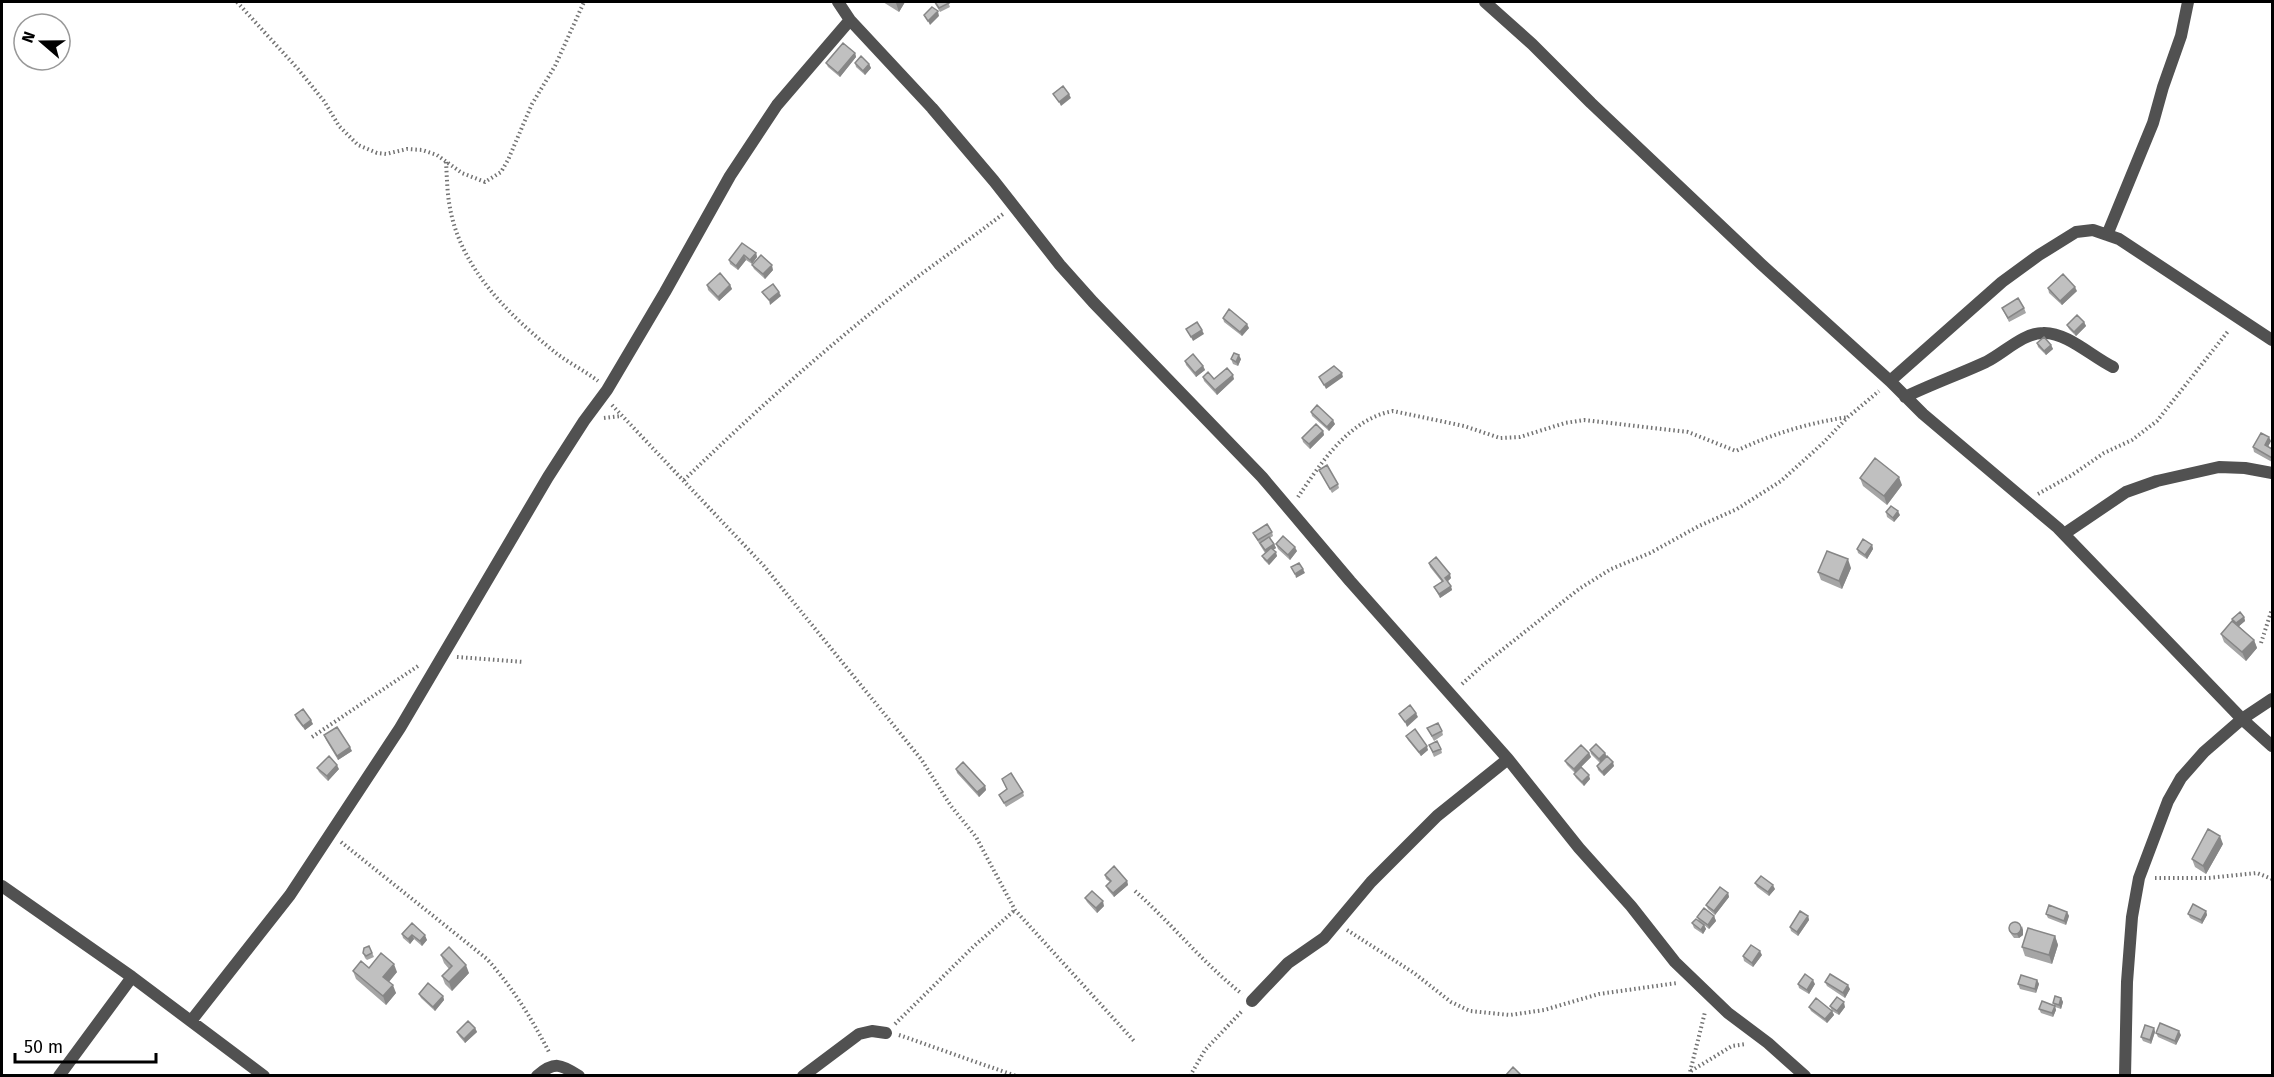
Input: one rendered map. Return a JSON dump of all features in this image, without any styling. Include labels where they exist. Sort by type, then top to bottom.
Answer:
[{"type":"street","points":[[838,2],[850,20],[932,108],[1093,303],[1262,477],[1288,510],[1508,759],[1579,848],[1692,980],[1741,1024],[1768,1043],[1805,1076]]},
{"type":"street","points":[[1485,2],[1923,414],[2064,534],[2242,719],[2272,746]]},
{"type":"street","points":[[2107,235],[2153,123],[2181,36],[2188,2]]},
{"type":"street","points":[[191,1021],[290,895],[400,728],[548,477],[605,392],[665,292],[730,176],[777,105],[850,20]]},
{"type":"street","points":[[1890,381],[2002,282],[2076,232],[2093,230],[2119,239],[2272,340]]},
{"type":"street","points":[[1905,397],[1987,361],[2025,338],[2043,332],[2070,340],[2097,360],[2113,367]]},
{"type":"street","points":[[2064,534],[2126,492],[2157,481],[2219,467],[2245,468],[2272,473]]},
{"type":"street","points":[[2125,1076],[2127,982],[2132,917],[2139,878],[2168,801],[2181,778],[2204,752],[2242,719],[2272,699]]},
{"type":"street","points":[[1252,1002],[1288,963],[1324,938],[1371,882],[1437,816],[1508,759]]},
{"type":"street","points":[[2,886],[132,977],[264,1076]]},
{"type":"street","points":[[59,1076],[132,977]]},
{"type":"street","points":[[803,1076],[860,1034],[872,1031],[886,1033]]},
{"type":"street","points":[[537,1076],[548,1067],[556,1065],[579,1076]]},
{"type":"path","points":[[237,2],[298,69],[324,100],[339,126],[358,146],[386,154],[407,148],[422,150],[437,155],[462,173],[485,183],[501,172],[532,104],[555,66],[584,2]]},
{"type":"path","points":[[446,161],[450,208],[459,241],[476,273],[515,316],[557,354],[605,392],[764,566],[921,759],[951,806],[976,837],[1015,910],[1134,1041]]},
{"type":"path","points":[[684,480],[732,433],[891,298],[1013,207]]},
{"type":"path","points":[[2025,501],[2072,475],[2104,453],[2132,440],[2157,421],[2239,317]]},
{"type":"path","points":[[1450,695],[1483,665],[1611,568],[1650,553],[1699,526],[1737,509],[1781,481],[1823,444],[1848,417],[1890,381]]},
{"type":"path","points":[[1288,510],[1335,447],[1361,425],[1393,411],[1475,429],[1500,438],[1520,437],[1565,423],[1584,420],[1688,432],[1736,451],[1781,432],[1816,422],[1848,417]]},
{"type":"path","points":[[2261,643],[2272,609]]},
{"type":"path","points":[[312,737],[406,673],[442,656],[524,662]]},
{"type":"path","points":[[331,834],[488,959],[505,978],[533,1020],[556,1065]]},
{"type":"path","points":[[2139,878],[2208,878],[2257,873],[2272,879]]},
{"type":"path","points":[[1135,891],[1218,975],[1252,1002],[1205,1050],[1190,1076]]},
{"type":"path","points":[[886,1033],[973,947],[1015,910]]},
{"type":"path","points":[[1337,923],[1414,973],[1451,1002],[1470,1011],[1510,1015],[1544,1011],[1599,994],[1692,980]]},
{"type":"path","points":[[1690,1073],[1709,995]]},
{"type":"path","points":[[886,1033],[926,1043],[1016,1076]]},
{"type":"path","points":[[1690,1073],[1732,1046],[1768,1043]]},
{"type":"building","points":[[935,2],[948,2],[949,3],[939,8]]},
{"type":"building","points":[[932,7],[938,11],[928,21],[924,15]]},
{"type":"building","points":[[843,43],[855,53],[838,73],[826,63]]},
{"type":"building","points":[[861,56],[869,64],[863,71],[855,63]]},
{"type":"building","points":[[1063,86],[1069,94],[1059,102],[1053,94]]},
{"type":"building","points":[[742,243],[756,253],[750,260],[744,255],[736,266],[729,260]]},
{"type":"building","points":[[761,255],[772,265],[763,274],[752,265]]},
{"type":"building","points":[[720,273],[730,285],[718,297],[707,285]]},
{"type":"building","points":[[2063,274],[2075,287],[2060,301],[2048,288]]},
{"type":"building","points":[[773,284],[779,292],[769,300],[762,292]]},
{"type":"building","points":[[2018,298],[2024,308],[2008,318],[2002,308]]},
{"type":"building","points":[[1229,309],[1247,324],[1240,332],[1223,318]]},
{"type":"building","points":[[2077,315],[2084,322],[2074,332],[2067,325]]},
{"type":"building","points":[[1197,322],[1202,330],[1191,337],[1186,329]]},
{"type":"building","points":[[2044,337],[2051,345],[2044,351],[2037,343]]},
{"type":"building","points":[[1234,353],[1239,355],[1236,362],[1231,359]]},
{"type":"building","points":[[1193,354],[1203,366],[1195,373],[1185,361]]},
{"type":"building","points":[[1334,366],[1342,373],[1324,385],[1319,377]]},
{"type":"building","points":[[1227,368],[1233,375],[1215,390],[1203,377],[1208,372],[1214,379]]},
{"type":"building","points":[[1317,405],[1333,420],[1327,427],[1311,412]]},
{"type":"building","points":[[1316,424],[1323,431],[1309,444],[1302,438]]},
{"type":"building","points":[[2261,433],[2269,437],[2265,445],[2272,449],[2272,458],[2253,447]]},
{"type":"building","points":[[1875,458],[1899,477],[1884,496],[1860,478]]},
{"type":"building","points":[[1327,465],[1338,484],[1330,489],[1319,470]]},
{"type":"building","points":[[1891,506],[1898,511],[1893,518],[1886,512]]},
{"type":"building","points":[[1267,524],[1272,532],[1258,540],[1253,533]]},
{"type":"building","points":[[1283,536],[1295,547],[1288,555],[1276,544]]},
{"type":"building","points":[[1269,537],[1274,544],[1265,550],[1260,543]]},
{"type":"building","points":[[1863,539],[1872,545],[1865,555],[1857,549]]},
{"type":"building","points":[[1271,548],[1276,552],[1267,561],[1262,556]]},
{"type":"building","points":[[1827,551],[1848,559],[1839,581],[1818,572]]},
{"type":"building","points":[[1436,557],[1450,574],[1445,578],[1451,586],[1439,594],[1434,587],[1443,581],[1429,563]]},
{"type":"building","points":[[1299,563],[1303,569],[1295,574],[1291,567]]},
{"type":"building","points":[[2240,612],[2244,617],[2236,623],[2232,619]]},
{"type":"building","points":[[2232,621],[2254,640],[2242,652],[2221,634]]},
{"type":"building","points":[[1410,705],[1416,713],[1405,722],[1399,714]]},
{"type":"building","points":[[303,709],[311,720],[303,726],[295,715]]},
{"type":"building","points":[[1438,723],[1442,731],[1432,736],[1427,728]]},
{"type":"building","points":[[337,727],[350,747],[337,756],[324,735]]},
{"type":"building","points":[[1415,729],[1427,746],[1419,752],[1406,736]]},
{"type":"building","points":[[1437,741],[1441,749],[1433,752],[1429,745]]},
{"type":"building","points":[[1596,744],[1605,753],[1599,759],[1590,750]]},
{"type":"building","points":[[1581,745],[1589,753],[1574,769],[1565,761]]},
{"type":"building","points":[[329,756],[337,765],[327,776],[317,768]]},
{"type":"building","points":[[1607,756],[1613,762],[1602,772],[1597,766]]},
{"type":"building","points":[[963,762],[985,786],[977,792],[956,769]]},
{"type":"building","points":[[1581,767],[1589,775],[1582,782],[1574,774]]},
{"type":"building","points":[[1011,773],[1023,792],[1004,803],[999,795],[1007,789],[1002,779]]},
{"type":"building","points":[[2208,829],[2220,836],[2203,866],[2192,859]]},
{"type":"building","points":[[1114,866],[1127,881],[1113,893],[1106,886],[1111,881],[1105,875]]},
{"type":"building","points":[[1761,876],[1773,885],[1768,892],[1755,883]]},
{"type":"building","points":[[1720,887],[1728,893],[1714,911],[1706,905]]},
{"type":"building","points":[[1092,891],[1103,901],[1096,908],[1085,898]]},
{"type":"building","points":[[2193,904],[2206,911],[2201,920],[2188,914]]},
{"type":"building","points":[[2049,905],[2067,912],[2064,921],[2046,914]]},
{"type":"building","points":[[1704,908],[1714,916],[1708,925],[1697,917]]},
{"type":"building","points":[[1800,911],[1808,916],[1797,932],[1790,927]]},
{"type":"building","points":[[1696,919],[1704,925],[1701,930],[1692,923]]},
{"type":"building","points":[[2017,922],[2021,928],[2017,934],[2013,934],[2009,926]]},
{"type":"building","points":[[412,923],[425,935],[420,941],[412,935],[408,939],[402,934]]},
{"type":"building","points":[[2028,928],[2055,936],[2049,955],[2022,947]]},
{"type":"building","points":[[1751,945],[1760,951],[1752,963],[1743,956]]},
{"type":"building","points":[[369,946],[372,953],[366,956],[363,953],[364,948]]},
{"type":"building","points":[[449,947],[466,965],[449,982],[442,976],[452,966],[441,955]]},
{"type":"building","points":[[381,953],[394,964],[383,977],[393,985],[383,996],[353,971],[361,961],[369,968]]},
{"type":"building","points":[[1805,974],[1813,980],[1807,990],[1798,984]]},
{"type":"building","points":[[1830,974],[1848,985],[1843,993],[1825,982]]},
{"type":"building","points":[[2021,975],[2037,980],[2035,989],[2018,984]]},
{"type":"building","points":[[428,983],[443,996],[433,1007],[419,994]]},
{"type":"building","points":[[2055,996],[2061,998],[2059,1005],[2053,1003]]},
{"type":"building","points":[[1837,997],[1844,1002],[1837,1011],[1830,1006]]},
{"type":"building","points":[[1816,998],[1832,1011],[1825,1019],[1809,1007]]},
{"type":"building","points":[[2042,1001],[2055,1006],[2052,1013],[2039,1009]]},
{"type":"building","points":[[468,1021],[475,1028],[464,1039],[457,1032]]},
{"type":"building","points":[[2160,1023],[2179,1031],[2175,1041],[2156,1033]]},
{"type":"building","points":[[2145,1025],[2154,1028],[2150,1040],[2141,1037]]},
{"type":"building","points":[[1513,1067],[1522,1076],[1505,1076]]}]
